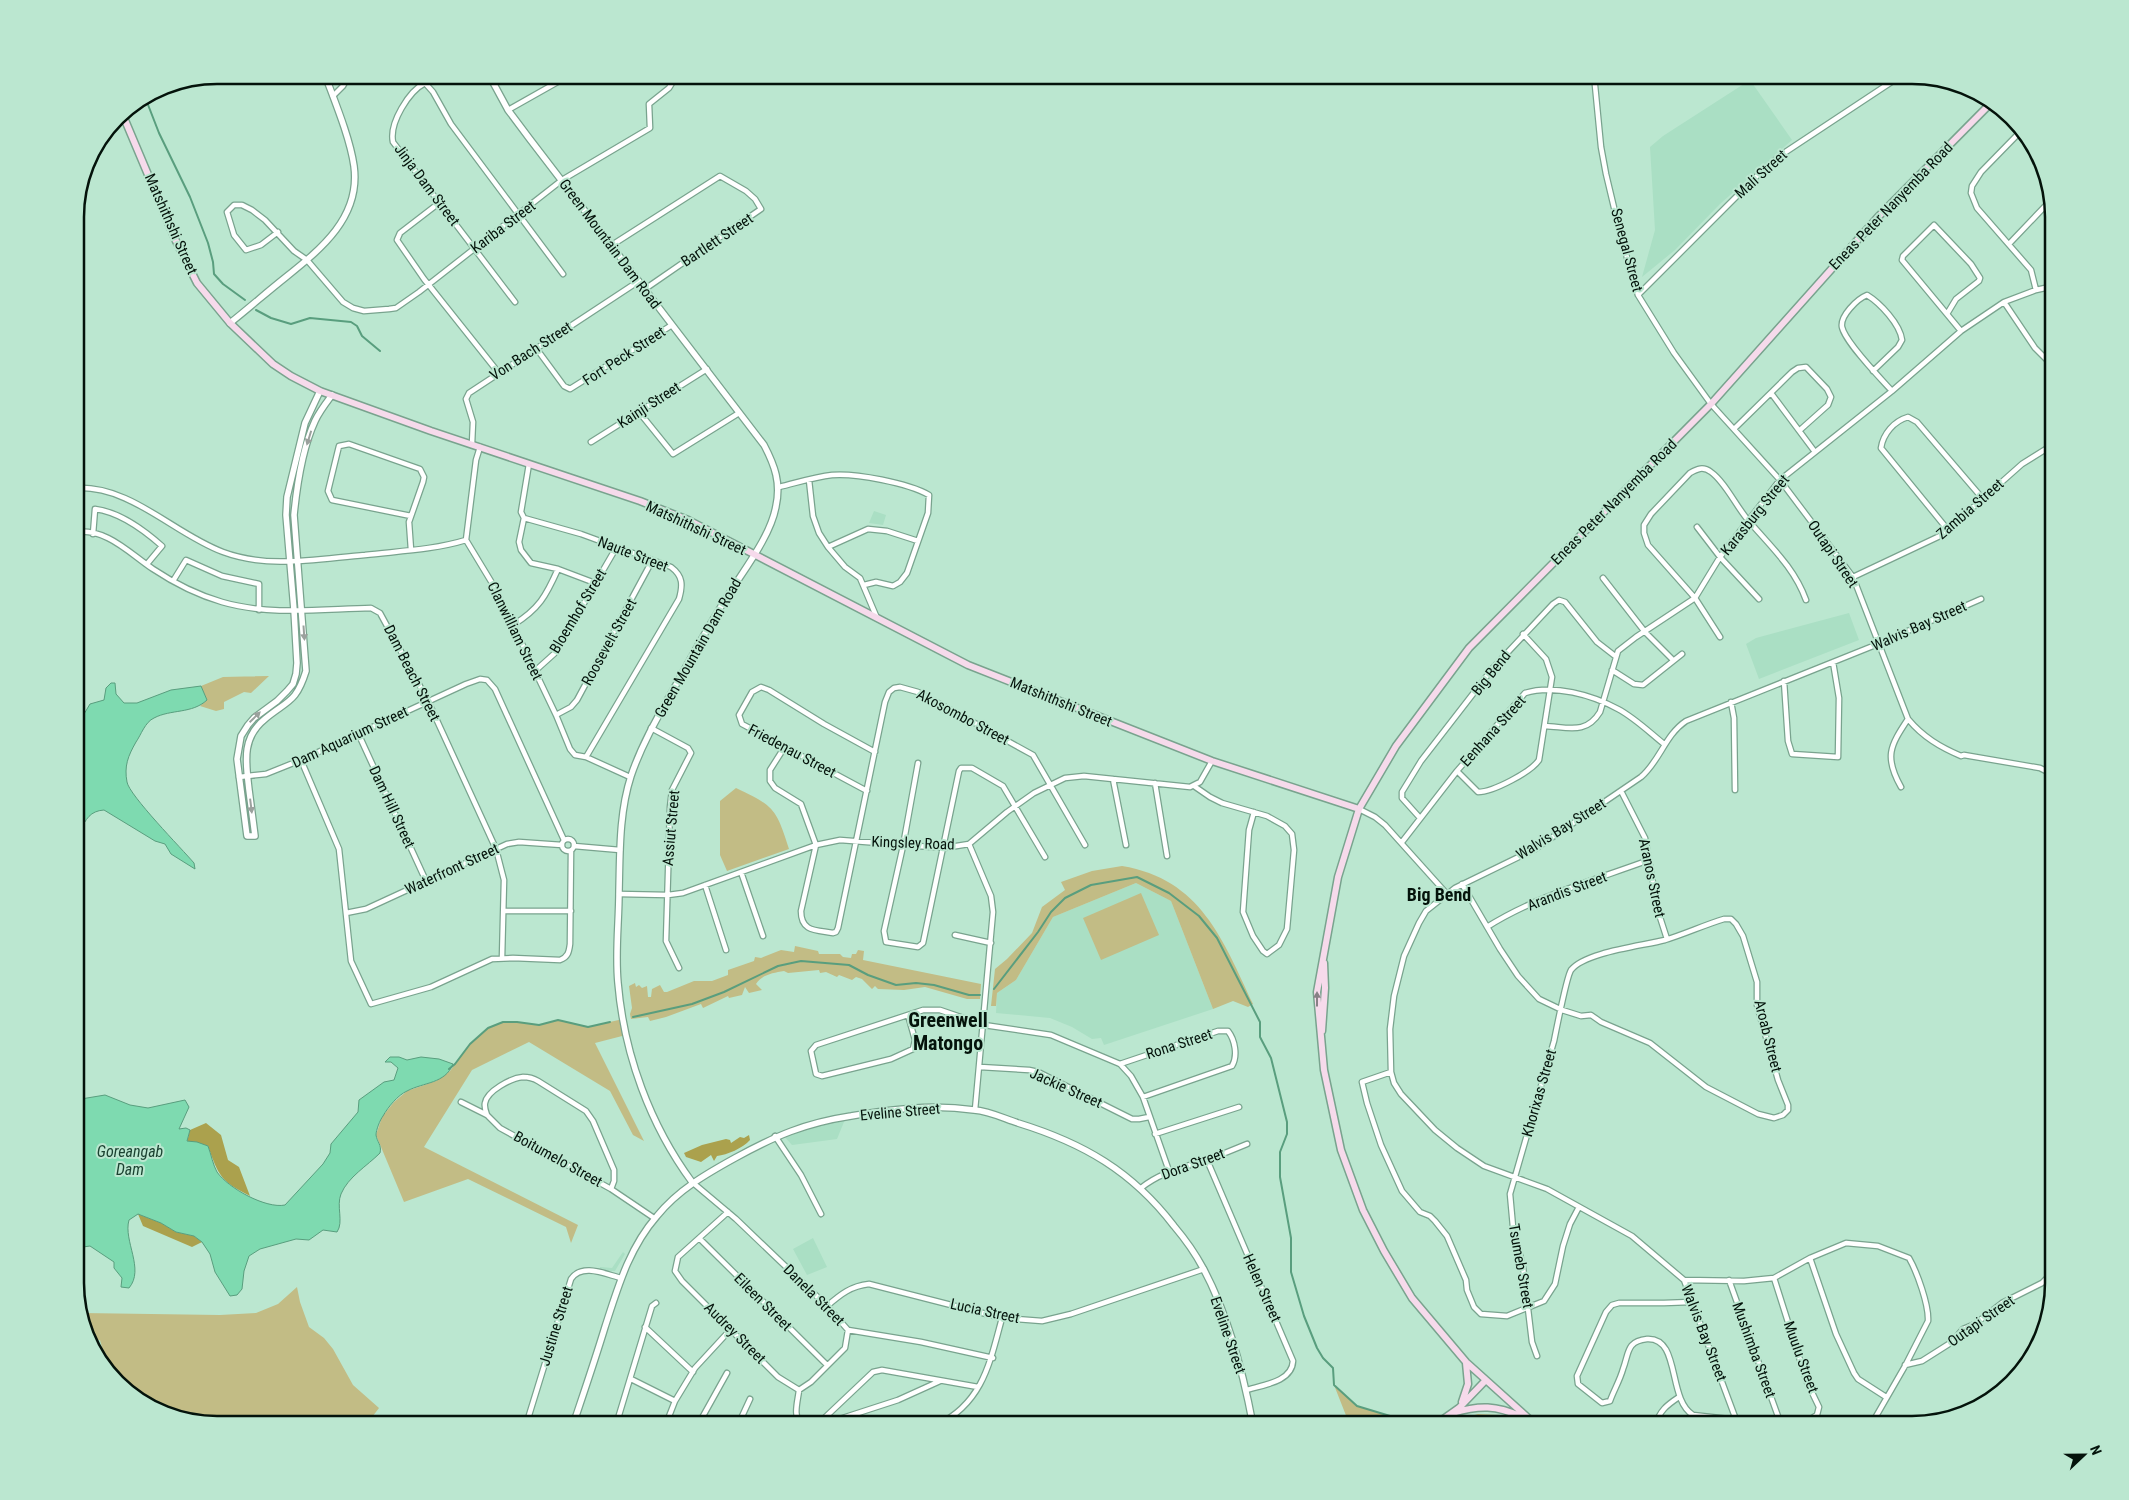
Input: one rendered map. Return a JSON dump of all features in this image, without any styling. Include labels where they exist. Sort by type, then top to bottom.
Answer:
[{"type":"main road","name":"Eneas Peter Nanyemba Road","points":[[1485,1381],[1466,1362],[1412,1298],[1384,1251],[1364,1210],[1339,1142],[1324,1070],[1317,992],[1338,877],[1359,809],[1396,746],[1469,648],[1711,404],[1878,217],[1987,107]]},
{"type":"main road","name":"Matshithshi Street","points":[[125,121],[192,274],[205,294],[247,341],[273,364],[291,376],[320,391],[688,520],[968,665],[1212,761],[1359,809]]},
{"type":"main road","points":[[1459,1408],[1468,1384],[1466,1362]]},
{"type":"main road","points":[[1448,1416],[1459,1408],[1485,1381],[1524,1416]]},
{"type":"main road","points":[[1452,1413],[1476,1408],[1494,1407],[1518,1416]]},
{"type":"street","points":[[230,323],[308,260],[327,242],[344,220],[353,191],[353,161],[328,84]]},
{"type":"street","points":[[333,96],[344,84]]},
{"type":"street","name":"Jinja Dam Street","points":[[423,84],[417,87],[405,101],[392,135],[397,148],[515,302]]},
{"type":"street","name":"Jinja Dam Street","points":[[426,84],[433,92],[450,124],[518,216]]},
{"type":"street","name":"Green Mountain Dam Road","points":[[494,84],[508,110],[764,445],[772,460],[779,486],[774,515],[754,555],[712,620],[651,728],[630,777],[623,818],[616,948],[618,983],[626,1035],[652,1116],[673,1156],[692,1182]]},
{"type":"street","points":[[508,110],[554,84]]},
{"type":"street","name":"Kariba Street","points":[[278,232],[261,245],[246,250],[234,235],[228,212],[234,205],[242,205],[252,210],[278,232],[294,251],[308,260],[343,302],[353,308],[364,311],[396,308],[429,285],[562,180],[650,128],[649,104],[671,84]]},
{"type":"street","name":"Senegal Street","points":[[1595,84],[1604,167],[1621,237],[1638,295],[1674,353],[1711,404]]},
{"type":"street","name":"Mali Street","points":[[1638,295],[1759,174],[1781,155],[1888,84]]},
{"type":"street","points":[[2017,135],[1981,172],[1972,186],[1971,193],[1977,208],[2031,270],[2036,290]]},
{"type":"street","name":"Bartlett Street","points":[[612,245],[720,176],[746,191],[757,202],[761,209],[645,289]]},
{"type":"street","points":[[440,203],[397,236],[400,246],[498,372]]},
{"type":"street","points":[[2009,244],[2044,207]]},
{"type":"street","points":[[518,216],[563,274]]},
{"type":"street","points":[[1947,314],[1956,299],[1979,281],[1980,278],[1971,264],[1934,225],[1903,256],[1902,260],[1961,331]]},
{"type":"street","name":"Von Bach Street","points":[[472,444],[474,422],[466,399],[469,393],[498,372],[639,281]]},
{"type":"street","name":"Karasburg Street","points":[[1615,656],[1626,643],[1695,598],[1720,557],[1780,480],[1892,391],[1961,331],[2004,302],[2045,288]]},
{"type":"street","points":[[1873,371],[1898,347],[1902,340],[1898,327],[1876,302],[1866,295],[1852,307],[1842,322],[1842,330],[1862,359],[1873,371],[1892,391]]},
{"type":"street","points":[[2004,302],[2034,348],[2045,358]]},
{"type":"street","name":"Fort Peck Street","points":[[536,348],[564,386],[570,389],[672,325]]},
{"type":"street","points":[[1734,429],[1792,372],[1806,367],[1827,389],[1831,397],[1828,405],[1800,430]]},
{"type":"street","name":"Kainji Street","points":[[592,442],[707,369]]},
{"type":"street","points":[[320,391],[304,423],[287,497],[286,515],[297,663],[293,684],[277,701],[258,714],[248,725],[238,748],[239,777],[247,836],[255,836],[246,750],[254,730],[266,718],[290,702],[298,693],[306,671],[294,515],[308,438],[316,419],[332,395]]},
{"type":"street","points":[[1771,392],[1816,452]]},
{"type":"street","name":"Outapi Street","points":[[1711,404],[1780,480],[1853,577],[1908,718],[1918,731],[1935,744],[1961,756],[2040,768],[2045,770]]},
{"type":"street","points":[[640,412],[673,454],[739,413]]},
{"type":"street","points":[[1948,530],[1881,448],[1882,439],[1894,425],[1908,417],[1918,422],[1983,499]]},
{"type":"street","points":[[411,516],[332,500],[328,491],[339,446],[349,444],[420,469],[424,477],[411,516],[409,529],[411,550]]},
{"type":"street","points":[[84,488],[99,489],[119,496],[223,552],[264,562],[298,562],[441,547],[466,540],[476,460],[480,447]]},
{"type":"street","name":"Zambia Street","points":[[1853,577],[1927,544],[1948,530],[2022,464],[2045,450]]},
{"type":"street","points":[[529,464],[521,512],[524,518],[519,542],[526,557],[536,565],[558,569],[596,583]]},
{"type":"street","points":[[1720,637],[1695,598],[1648,545],[1644,532],[1646,520],[1697,468],[1705,468],[1716,476],[1748,520],[1787,563],[1806,600]]},
{"type":"street","points":[[779,486],[831,475],[853,475],[922,491],[929,495],[928,512],[908,573],[900,582],[893,586],[876,582],[864,585]]},
{"type":"street","points":[[809,480],[813,516],[819,533],[828,547],[846,567],[860,578],[877,619]]},
{"type":"street","points":[[93,534],[95,509],[129,521],[162,546],[147,564]]},
{"type":"street","name":"Naute Street","points":[[524,518],[580,534],[671,567],[678,573],[682,582],[679,599],[586,757]]},
{"type":"street","points":[[1698,527],[1720,557],[1759,599]]},
{"type":"street","points":[[828,547],[868,529],[886,531],[918,542]]},
{"type":"street","name":"Dam Beach Street","points":[[84,533],[112,540],[173,581],[221,602],[259,610],[371,608],[380,613],[428,701],[496,848],[504,880],[502,958]]},
{"type":"street","name":"Clanwilliam Street","points":[[466,540],[492,583],[513,625],[570,749],[575,755],[586,757],[630,777]]},
{"type":"street","name":"Bloemhof Street","points":[[535,671],[555,653],[616,548]]},
{"type":"street","points":[[173,581],[186,560],[222,576],[259,584],[259,610]]},
{"type":"street","name":"Roosevelt Street","points":[[556,715],[571,708],[578,700],[652,561]]},
{"type":"street","points":[[513,625],[535,610],[542,602],[558,569]]},
{"type":"street","points":[[1603,578],[1645,632],[1673,660]]},
{"type":"street","name":"Walvis Bay Street","points":[[1735,1416],[1684,1280],[1632,1236],[1547,1189],[1484,1166],[1434,1130],[1401,1094],[1394,1083],[1391,1072],[1390,1029],[1398,975],[1419,923],[1426,911],[1462,884],[1535,850],[1648,771],[1672,733],[1686,720],[1878,644],[1981,599]]},
{"type":"street","name":"Big Bend","points":[[1420,818],[1402,798],[1402,792],[1420,761],[1493,668],[1553,604],[1562,600],[1597,642],[1615,656]]},
{"type":"street","points":[[1457,771],[1478,792],[1493,790],[1537,763],[1545,726],[1552,677],[1546,659],[1523,634]]},
{"type":"street","points":[[1612,670],[1634,684],[1643,685],[1682,654]]},
{"type":"street","points":[[1545,726],[1586,727],[1595,721],[1600,712],[1615,656]]},
{"type":"street","points":[[1784,681],[1788,741],[1792,754],[1838,757],[1839,698],[1833,662]]},
{"type":"street","name":"Dam Aquarium Street","points":[[239,777],[266,774],[301,760],[428,701],[480,679],[487,680],[492,684],[563,842]]},
{"type":"street","name":"Friedenau Street","points":[[867,791],[742,724],[739,715],[749,696],[755,689],[761,687],[875,752]]},
{"type":"street","name":"Akosombo Street","points":[[816,845],[802,902],[801,919],[803,925],[807,927],[833,933],[838,928],[887,696],[891,690],[900,687],[925,695],[1027,751],[1038,763],[1050,784]]},
{"type":"street","name":"Eenhana Street","points":[[1402,842],[1457,771],[1525,693],[1534,690],[1551,690],[1576,694],[1602,702],[1634,719],[1664,744]]},
{"type":"street","points":[[1731,702],[1734,718],[1736,790]]},
{"type":"street","points":[[1901,786],[1891,767],[1890,756],[1894,741],[1908,718]]},
{"type":"street","name":"Assiut Street","points":[[651,728],[688,748],[691,753],[672,790],[668,895]]},
{"type":"street","name":"Dam Hill Street","points":[[358,733],[426,880]]},
{"type":"street","points":[[784,748],[770,770],[770,782],[801,804],[816,845]]},
{"type":"street","points":[[301,760],[340,849],[351,961],[371,1004],[431,987],[480,964],[502,958],[551,960],[565,958],[569,951],[571,851],[574,846]]},
{"type":"street","points":[[1194,786],[1200,782],[1212,761]]},
{"type":"street","points":[[918,763],[884,935],[884,939],[890,944],[918,947],[923,943],[961,768],[968,766],[1004,786],[1045,857]]},
{"type":"street","name":"Kingsley Road","points":[[620,894],[668,895],[684,893],[816,845],[840,840],[944,848],[969,844],[1016,805],[1050,784],[1074,776],[1194,786],[1222,803],[1254,812],[1267,816],[1285,826],[1292,834],[1294,842],[1287,929],[1279,945],[1267,954],[1253,936],[1243,912],[1249,830],[1254,812]]},
{"type":"street","points":[[1113,780],[1126,845]]},
{"type":"street","points":[[1155,783],[1167,856]]},
{"type":"street","points":[[1050,784],[1085,845]]},
{"type":"street","name":"Aranos Street","points":[[1621,790],[1645,838],[1658,911],[1666,939]]},
{"type":"street","points":[[1359,809],[1375,817],[1402,842],[1447,894]]},
{"type":"street","name":"Waterfront Street","points":[[346,913],[366,909],[496,848],[519,842],[563,842],[572,840],[574,846],[620,850]]},
{"type":"street","name":"Waterfront Street","points":[[563,842],[565,851],[571,851]]},
{"type":"street","points":[[969,844],[991,896],[993,912],[975,1110]]},
{"type":"street","name":"Arandis Street","points":[[1487,927],[1508,914],[1564,890],[1649,860]]},
{"type":"street","points":[[741,872],[763,936]]},
{"type":"street","points":[[1462,884],[1500,949],[1531,991],[1545,1004],[1562,1010]]},
{"type":"street","points":[[705,885],[726,950]]},
{"type":"street","points":[[668,895],[666,941],[679,968]]},
{"type":"street","points":[[504,911],[571,911]]},
{"type":"street","name":"Aroab Street","points":[[1724,919],[1731,919],[1743,936],[1750,955],[1757,982],[1757,1005],[1788,1110],[1783,1115],[1770,1118],[1758,1114],[1706,1087],[1650,1043],[1601,1022],[1591,1015],[1581,1016],[1562,1010],[1569,972],[1581,962],[1599,954],[1666,939],[1724,919]]},
{"type":"street","points":[[955,935],[991,943]]},
{"type":"street","points":[[908,1015],[915,1040],[913,1049],[891,1059],[822,1076],[816,1074],[811,1051],[812,1047],[828,1040],[908,1015],[935,1009],[984,1026],[1051,1035],[1120,1064],[1131,1076],[1143,1097],[1169,1171]]},
{"type":"street","name":"Khorixas Street","points":[[1514,1176],[1528,1136],[1543,1074],[1562,1010]]},
{"type":"street","name":"Rona Street","points":[[1120,1064],[1218,1031],[1228,1031],[1236,1055],[1232,1066],[1143,1097]]},
{"type":"street","name":"Jackie Street","points":[[980,1068],[1029,1070],[1132,1119],[1139,1120],[1149,1117]]},
{"type":"street","points":[[1391,1072],[1362,1082],[1381,1145],[1402,1191],[1420,1212],[1430,1216],[1447,1236],[1466,1280],[1467,1290],[1476,1310],[1481,1314],[1501,1316],[1529,1308],[1544,1301],[1555,1284],[1563,1246],[1570,1224],[1579,1208]]},
{"type":"street","points":[[487,1115],[484,1104],[488,1096],[497,1089],[521,1077],[531,1077],[538,1081],[586,1111],[593,1121],[614,1170],[612,1189]]},
{"type":"street","name":"Boitumelo Street","points":[[461,1102],[487,1115],[500,1128],[612,1189],[654,1218]]},
{"type":"street","name":"Eveline Street","points":[[577,1416],[621,1278],[633,1252],[654,1218],[692,1182],[775,1136],[820,1122],[886,1110],[927,1107],[975,1110],[1066,1139],[1100,1157],[1141,1188],[1167,1216],[1194,1252],[1204,1269],[1233,1343],[1251,1416]]},
{"type":"street","points":[[1155,1134],[1239,1107]]},
{"type":"street","points":[[775,1136],[801,1175],[821,1214]]},
{"type":"street","name":"Dora Street","points":[[1141,1188],[1169,1171],[1207,1160],[1247,1144]]},
{"type":"street","name":"Helen Street","points":[[1207,1160],[1293,1361],[1290,1371],[1283,1378],[1246,1390]]},
{"type":"street","name":"Tsumeb Street","points":[[1514,1176],[1510,1194],[1511,1214],[1529,1308],[1532,1342],[1537,1356]]},
{"type":"street","name":"Danela Street","points":[[692,1182],[728,1212],[827,1306],[848,1330],[921,1342],[992,1358]]},
{"type":"street","name":"Audrey Street","points":[[728,1212],[678,1257],[675,1271],[778,1377],[799,1390]]},
{"type":"street","name":"Eileen Street","points":[[700,1239],[826,1365]]},
{"type":"street","points":[[1684,1280],[1744,1281],[1774,1278],[1810,1258],[1846,1243],[1855,1242],[1878,1246],[1909,1258],[1916,1272],[1928,1317],[1905,1366],[1876,1416]]},
{"type":"street","points":[[1810,1258],[1836,1334],[1854,1373],[1858,1379],[1886,1397]]},
{"type":"street","name":"Lucia Street","points":[[827,1306],[847,1290],[869,1284],[1002,1318],[1042,1321],[1054,1319],[1204,1269]]},
{"type":"street","name":"Justine Street","points":[[529,1416],[570,1280],[577,1273],[584,1271],[621,1278]]},
{"type":"street","name":"Muulu Street","points":[[1774,1278],[1807,1382],[1819,1407],[1815,1416]]},
{"type":"street","name":"Mushimba Street","points":[[1729,1280],[1779,1416]]},
{"type":"street","name":"Outapi Street","points":[[1905,1366],[1922,1361],[1952,1342],[1963,1329],[1975,1324],[2002,1304],[2045,1281]]},
{"type":"street","points":[[1658,1416],[1664,1407],[1679,1397],[1671,1360],[1660,1342],[1651,1339],[1639,1340],[1631,1346],[1610,1401],[1602,1403],[1589,1394],[1577,1381],[1606,1312],[1612,1305],[1619,1303],[1664,1304],[1691,1302]]},
{"type":"street","points":[[619,1416],[645,1327],[652,1306],[656,1303]]},
{"type":"street","points":[[952,1416],[972,1398],[978,1388],[992,1358],[1002,1318]]},
{"type":"street","points":[[645,1327],[693,1372]]},
{"type":"street","points":[[670,1416],[675,1401],[693,1372],[731,1329]]},
{"type":"street","points":[[797,1416],[799,1390],[811,1382],[845,1348],[848,1330]]},
{"type":"street","points":[[828,1416],[872,1372],[882,1370],[978,1388]]},
{"type":"street","points":[[703,1416],[727,1373]]},
{"type":"street","points":[[631,1379],[675,1401]]},
{"type":"street","points":[[847,1416],[898,1400],[941,1380]]},
{"type":"street","name":"Muulu Street","points":[[1679,1397],[1688,1412],[1699,1416]]},
{"type":"street","points":[[742,1416],[750,1399]]},
{"type":"shaded area","points":[[1744,84],[1753,84],[1792,140],[1720,204],[1675,250],[1642,277],[1655,230],[1650,147],[1663,136]]},
{"type":"shaded area","points":[[874,511],[886,515],[883,525],[869,523]]},
{"type":"shaded area","points":[[1849,613],[1859,640],[1759,679],[1746,644],[1756,638]]},
{"type":"shaded area","points":[[269,676],[251,693],[244,692],[224,702],[224,709],[216,711],[200,706],[207,700],[201,686],[223,677]]},
{"type":"shaded area","points":[[736,788],[758,799],[772,810],[781,825],[789,849],[727,871],[720,855],[720,801]]},
{"type":"shaded area","points":[[1122,866],[1149,873],[1172,884],[1190,899],[1206,916],[1219,936],[1253,1004],[1248,1007],[1233,1001],[1213,1009],[1171,901],[1136,883],[1053,917],[1016,980],[997,993],[996,1006],[991,1006],[995,969],[1032,933],[1042,907],[1065,890],[1061,882],[1092,871]]},
{"type":"shaded area","points":[[1136,883],[1171,901],[1213,1009],[1104,1045],[1101,1038],[1092,1039],[1072,1027],[1050,1018],[996,1013],[997,993],[1016,980],[1053,917]]},
{"type":"shaded area","points":[[1141,893],[1159,935],[1101,960],[1083,918]]},
{"type":"shaded area","points":[[795,946],[818,951],[819,954],[840,954],[843,957],[851,958],[852,954],[856,954],[858,950],[864,951],[863,960],[981,984],[980,999],[967,999],[925,987],[904,990],[878,989],[875,986],[872,989],[862,979],[856,977],[852,980],[839,975],[837,977],[826,972],[820,973],[819,970],[788,973],[784,971],[768,974],[762,978],[756,984],[762,990],[749,993],[745,987],[742,995],[729,998],[728,996],[703,1008],[701,1004],[650,1021],[648,1017],[631,1019],[632,1008],[629,986],[635,983],[636,987],[639,985],[642,988],[647,986],[648,997],[651,997],[652,989],[660,985],[664,992],[667,992],[694,981],[712,981],[728,975],[728,970],[754,961],[755,957],[761,958],[781,950],[794,952]]},
{"type":"shaded area","points":[[623,1019],[626,1035],[595,1043],[644,1141],[633,1135],[610,1091],[529,1042],[472,1070],[424,1147],[578,1225],[571,1243],[566,1227],[468,1179],[404,1202],[376,1135],[382,1117],[394,1102],[407,1091],[436,1081],[450,1071],[470,1044],[488,1028],[503,1022],[539,1025],[558,1020],[588,1027]]},
{"type":"shaded area","points":[[846,1117],[837,1139],[792,1145],[782,1134]]},
{"type":"shaded area","points":[[206,1123],[221,1135],[228,1160],[239,1167],[250,1196],[222,1177],[208,1146],[187,1142],[190,1130]]},
{"type":"shaded area","points":[[749,1135],[750,1140],[743,1146],[730,1153],[717,1156],[714,1161],[711,1155],[701,1162],[686,1157],[684,1153],[702,1145],[726,1139],[730,1140],[731,1143],[740,1137],[744,1138]]},
{"type":"shaded area","points":[[138,1214],[161,1223],[176,1232],[194,1236],[202,1242],[192,1247],[143,1226]]},
{"type":"shaded area","points":[[813,1238],[827,1267],[807,1275],[793,1249]]},
{"type":"shaded area","points":[[623,1252],[625,1254],[615,1271],[600,1271],[600,1267],[612,1268]]},
{"type":"shaded area","points":[[297,1287],[309,1327],[324,1338],[333,1349],[353,1385],[379,1408],[373,1416],[208,1416],[174,1409],[158,1403],[143,1394],[117,1371],[103,1352],[100,1340],[97,1340],[87,1313],[220,1315],[256,1313],[278,1304]]},
{"type":"shaded area","points":[[97,1339],[100,1339],[104,1352],[102,1350]]},
{"type":"shaded area","points":[[1334,1385],[1357,1406],[1390,1416],[1346,1416]]},
{"type":"shaded area","points":[[1478,1414],[1501,1416],[1471,1416]]},
{"type":"water","points":[[111,683],[115,683],[116,694],[124,703],[137,703],[171,690],[201,686],[207,700],[195,707],[167,713],[148,722],[131,752],[127,761],[126,771],[130,789],[194,863],[195,869],[171,854],[165,844],[155,841],[104,810],[92,814],[84,824],[84,714],[90,704],[104,700],[106,688]]},
{"type":"water","name":"Goreangab Dam","points":[[390,1057],[399,1057],[407,1060],[421,1057],[439,1059],[453,1064],[445,1075],[433,1082],[404,1093],[388,1109],[376,1133],[380,1153],[348,1182],[341,1194],[339,1204],[340,1224],[337,1232],[323,1230],[309,1240],[296,1239],[260,1249],[249,1256],[244,1271],[242,1289],[237,1295],[230,1296],[215,1272],[210,1254],[202,1242],[194,1236],[176,1232],[161,1223],[138,1214],[129,1220],[128,1228],[135,1272],[129,1288],[121,1287],[122,1278],[114,1268],[114,1262],[90,1246],[84,1247],[84,1098],[105,1095],[130,1105],[148,1108],[185,1100],[189,1107],[179,1129],[186,1128],[190,1130],[187,1141],[208,1146],[217,1172],[222,1178],[238,1191],[258,1201],[268,1204],[285,1205],[323,1164],[330,1153],[331,1144],[358,1112],[359,1100],[384,1082],[394,1080],[398,1068],[391,1062],[385,1062]]},
{"type":"waterway","points":[[148,103],[159,133],[190,197],[208,243],[214,274],[223,284],[245,300]]},
{"type":"waterway","points":[[256,310],[271,318],[291,324],[310,318],[351,322],[357,326],[362,336],[380,351]]},
{"type":"waterway","points":[[994,989],[1051,912],[1065,898],[1091,885],[1137,877],[1169,893],[1199,916],[1217,938],[1260,1022],[1260,1037],[1271,1058],[1287,1122],[1287,1134],[1280,1152],[1280,1177],[1291,1238],[1291,1272],[1304,1316],[1317,1348],[1323,1358],[1333,1368],[1334,1385],[1357,1406],[1390,1416]]},
{"type":"waterway","points":[[633,1017],[692,1004],[724,992],[778,966],[801,961],[849,965],[868,975],[896,985],[916,983],[934,985],[969,995],[980,995]]},
{"type":"waterway","points":[[449,1069],[470,1044],[488,1028],[503,1022],[539,1025],[558,1020],[588,1027],[610,1022]]},
{"type":"district","name":"Big Bend","points":[[1439,894]]},
{"type":"district","name":"Greenwell Matongo","points":[[948,1032]]}]
